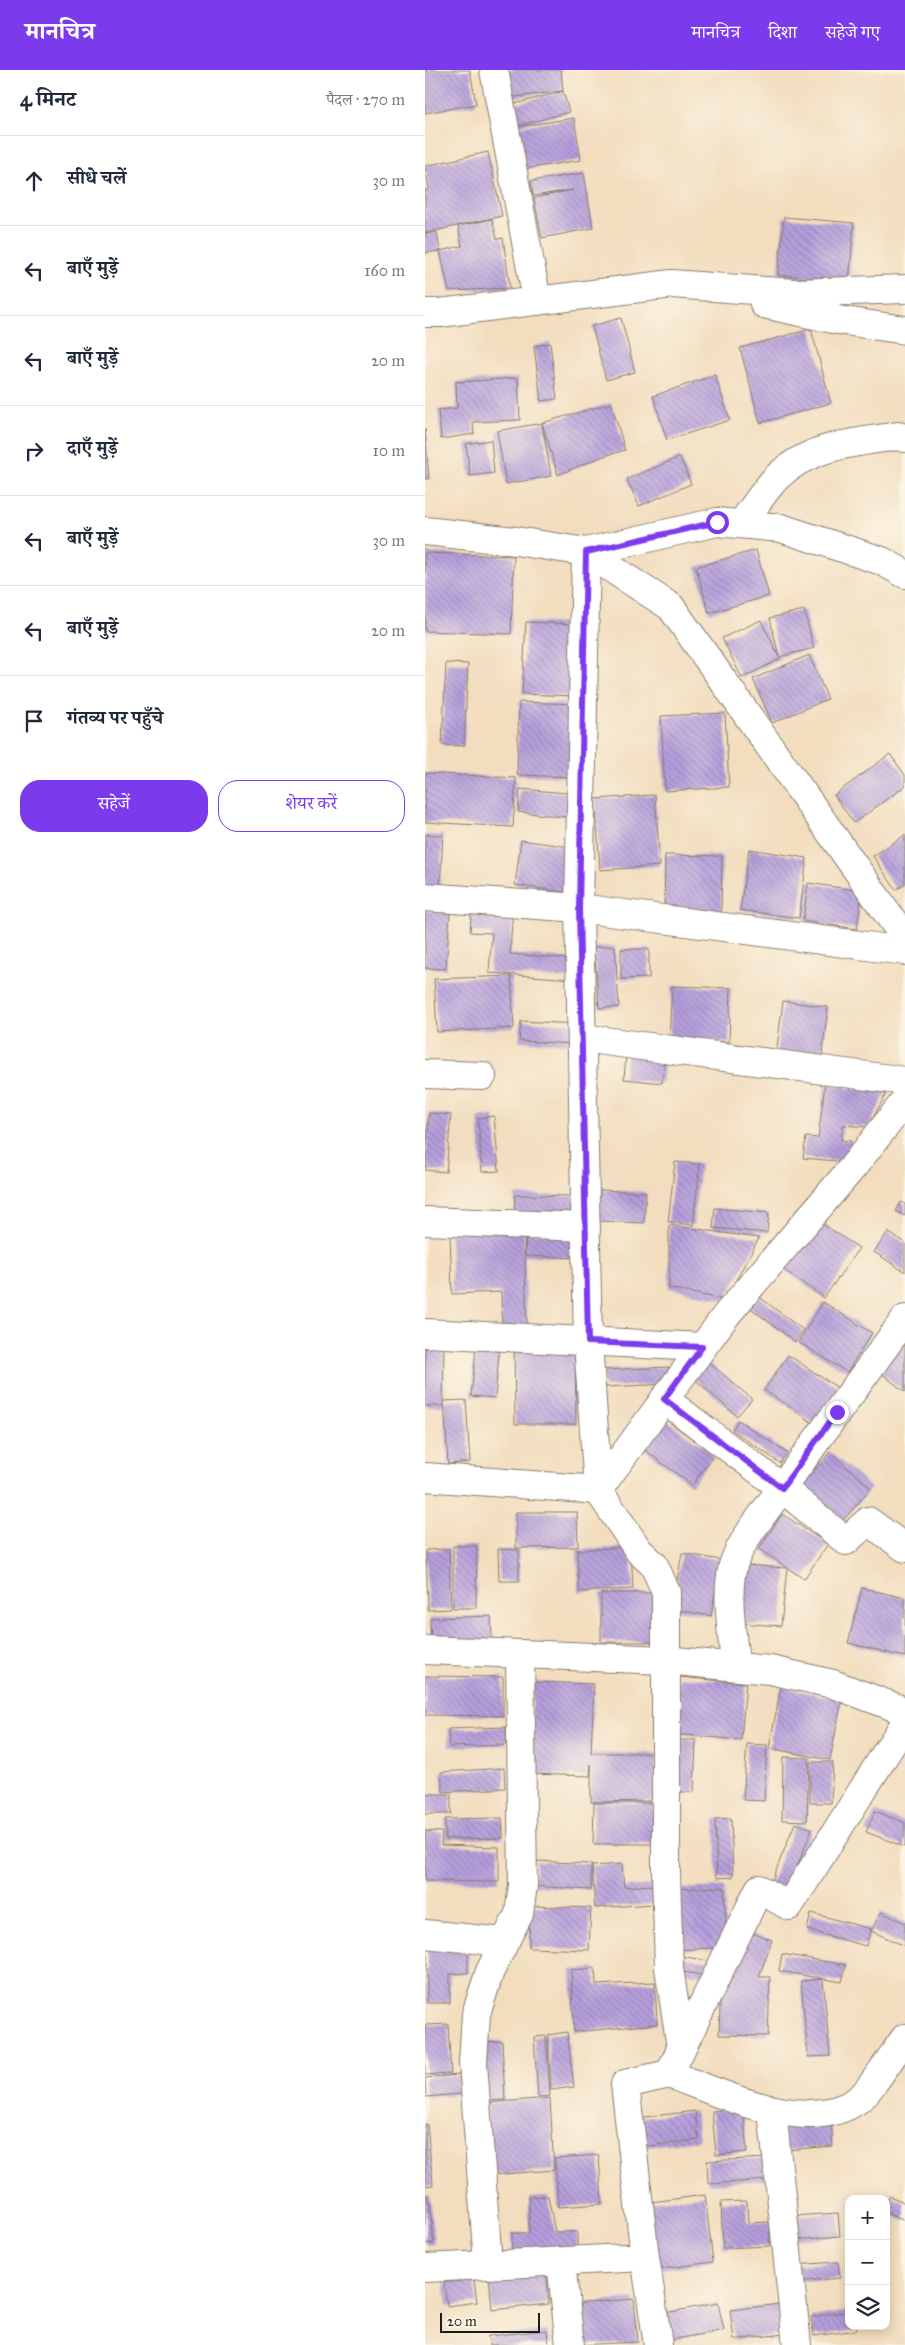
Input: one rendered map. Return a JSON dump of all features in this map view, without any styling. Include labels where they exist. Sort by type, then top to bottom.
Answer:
[{"type":"street","points":[[493,70],[537,301]]},
{"type":"street","points":[[672,284],[838,320],[905,330]]},
{"type":"street","points":[[425,313],[440,313],[672,284],[794,293],[905,289]]},
{"type":"street","points":[[741,524],[776,478],[805,455],[841,444],[898,436],[905,438]]},
{"type":"street","points":[[425,531],[516,540],[586,552],[717,522],[741,524],[781,528],[882,561],[905,574]]},
{"type":"street","points":[[586,552],[579,908],[588,1342],[599,1490],[639,1551],[655,1565],[667,1592],[668,1617],[665,1660],[666,1872],[669,1968],[681,2048]]},
{"type":"street","points":[[586,552],[671,607],[905,938]]},
{"type":"street","points":[[425,897],[579,908],[905,951]]},
{"type":"street","points":[[582,1038],[905,1081]]},
{"type":"street","points":[[425,1074],[482,1076]]},
{"type":"street","points":[[599,1490],[727,1314],[853,1167],[905,1101]]},
{"type":"street","points":[[425,1221],[586,1227]]},
{"type":"street","points":[[735,1666],[731,1577],[735,1558],[751,1530],[905,1318]]},
{"type":"street","points":[[425,1333],[702,1347]]},
{"type":"street","points":[[664,1399],[782,1488],[847,1541],[868,1521],[905,1548]]},
{"type":"street","points":[[425,1477],[599,1490]]},
{"type":"street","points":[[425,1650],[665,1660],[770,1670],[833,1684],[905,1711]]},
{"type":"street","points":[[488,2264],[473,2064],[476,2014],[490,1971],[519,1914],[523,1885],[521,1654]]},
{"type":"street","points":[[669,2074],[759,1889],[789,1906],[905,1723]]},
{"type":"street","points":[[425,1934],[504,1942]]},
{"type":"street","points":[[658,2345],[645,2258],[625,2084],[669,2074],[772,2112],[808,2114],[837,2110],[860,2098],[905,2038]]},
{"type":"street","points":[[772,2112],[797,2345]]},
{"type":"street","points":[[425,2268],[645,2258]]},
{"type":"street","points":[[561,2262],[570,2345]]},
{"type":"building","points":[[425,70],[470,70],[476,104],[425,113]]},
{"type":"building","points":[[504,70],[561,70],[563,91],[507,98]]},
{"type":"building","points":[[563,91],[569,112],[517,126],[511,105]]},
{"type":"building","points":[[574,118],[581,160],[524,169],[517,127]]},
{"type":"building","points":[[488,152],[502,216],[425,233],[425,190],[429,189],[425,166]]},
{"type":"building","points":[[584,173],[593,228],[542,238],[534,198],[573,190],[533,196],[531,181]]},
{"type":"building","points":[[784,217],[854,223],[849,282],[778,275]]},
{"type":"building","points":[[492,219],[497,239],[503,238],[510,288],[449,291],[440,251],[462,246],[458,226]]},
{"type":"building","points":[[437,232],[440,251],[425,253],[425,234]]},
{"type":"building","points":[[621,318],[635,372],[606,380],[592,326]]},
{"type":"building","points":[[811,329],[831,403],[760,423],[740,348]]},
{"type":"building","points":[[550,343],[557,399],[541,401],[534,346]]},
{"type":"building","points":[[715,375],[730,420],[667,440],[653,396]]},
{"type":"building","points":[[518,378],[520,420],[473,422],[474,434],[441,439],[438,410],[457,408],[456,382]]},
{"type":"building","points":[[611,403],[625,450],[601,457],[558,475],[542,423]]},
{"type":"building","points":[[542,423],[551,476],[506,484],[497,431]]},
{"type":"building","points":[[425,429],[429,479],[425,479]]},
{"type":"building","points":[[491,440],[494,473],[470,476],[466,444]]},
{"type":"building","points":[[680,457],[691,484],[639,506],[627,479]]},
{"type":"building","points":[[756,550],[769,596],[709,613],[696,567]]},
{"type":"building","points":[[425,553],[514,556],[511,634],[425,631]]},
{"type":"building","points":[[804,610],[814,648],[779,657],[770,618]]},
{"type":"building","points":[[761,620],[780,659],[742,678],[722,638]]},
{"type":"building","points":[[526,622],[579,624],[575,696],[522,694]]},
{"type":"building","points":[[809,655],[828,699],[772,723],[753,679]]},
{"type":"building","points":[[446,663],[468,664],[464,746],[442,745]]},
{"type":"building","points":[[519,702],[575,704],[573,777],[517,775]]},
{"type":"building","points":[[725,713],[729,787],[665,791],[661,716]]},
{"type":"building","points":[[890,754],[905,775],[905,786],[854,823],[834,795]]},
{"type":"building","points":[[425,773],[516,778],[513,827],[425,822]]},
{"type":"building","points":[[520,789],[579,794],[577,818],[518,812]]},
{"type":"building","points":[[655,795],[660,866],[600,870],[595,799]]},
{"type":"building","points":[[425,835],[443,835],[440,888],[425,887]]},
{"type":"building","points":[[905,835],[905,884],[896,890],[873,856]]},
{"type":"building","points":[[521,840],[578,848],[572,893],[515,885]]},
{"type":"building","points":[[749,849],[807,858],[799,918],[740,910]]},
{"type":"building","points":[[665,855],[722,856],[721,916],[664,914]]},
{"type":"building","points":[[808,883],[862,891],[857,929],[803,921]]},
{"type":"building","points":[[472,903],[513,906],[510,954],[574,959],[573,979],[489,973],[492,933],[470,932]]},
{"type":"building","points":[[425,911],[450,913],[446,969],[425,968]]},
{"type":"building","points":[[615,946],[619,1007],[599,1008],[594,947]]},
{"type":"building","points":[[621,949],[649,949],[649,978],[621,979]]},
{"type":"building","points":[[511,976],[514,1028],[437,1032],[434,979]]},
{"type":"building","points":[[672,986],[731,988],[729,1042],[669,1039]]},
{"type":"building","points":[[783,1001],[828,1007],[821,1062],[776,1055]]},
{"type":"building","points":[[521,1021],[577,1024],[576,1044],[519,1041]]},
{"type":"building","points":[[626,1055],[665,1059],[662,1083],[624,1079]]},
{"type":"building","points":[[825,1084],[886,1094],[868,1127],[843,1125],[841,1140],[851,1141],[848,1162],[803,1158],[806,1137],[818,1138]]},
{"type":"building","points":[[429,1113],[451,1115],[446,1172],[425,1170]]},
{"type":"building","points":[[494,1116],[499,1171],[482,1172],[478,1118]]},
{"type":"building","points":[[675,1162],[700,1164],[693,1225],[668,1222]]},
{"type":"building","points":[[600,1190],[646,1192],[644,1223],[598,1221]]},
{"type":"building","points":[[515,1195],[578,1196],[577,1222],[514,1221]]},
{"type":"building","points":[[901,1202],[905,1204],[905,1216],[896,1211]]},
{"type":"building","points":[[715,1208],[769,1213],[767,1233],[713,1228]]},
{"type":"building","points":[[814,1218],[859,1248],[824,1298],[780,1267]]},
{"type":"building","points":[[669,1225],[759,1238],[725,1300],[669,1288]]},
{"type":"building","points":[[524,1229],[527,1330],[502,1331],[501,1292],[452,1294],[450,1232]]},
{"type":"building","points":[[888,1232],[905,1243],[905,1272],[874,1252]]},
{"type":"building","points":[[526,1233],[580,1235],[579,1258],[525,1256]]},
{"type":"building","points":[[753,1292],[803,1330],[795,1342],[744,1303]]},
{"type":"building","points":[[823,1302],[872,1333],[847,1372],[798,1342]]},
{"type":"building","points":[[477,1339],[500,1342],[495,1398],[471,1396]]},
{"type":"building","points":[[899,1341],[905,1346],[905,1392],[876,1369]]},
{"type":"building","points":[[425,1343],[444,1343],[443,1406],[425,1406]]},
{"type":"building","points":[[575,1344],[576,1424],[515,1424],[514,1345]]},
{"type":"building","points":[[788,1355],[838,1388],[813,1423],[764,1390]]},
{"type":"building","points":[[705,1359],[752,1399],[737,1416],[691,1376]]},
{"type":"building","points":[[669,1367],[669,1384],[604,1387],[603,1370]]},
{"type":"building","points":[[466,1400],[470,1462],[448,1464],[444,1401]]},
{"type":"building","points":[[664,1418],[714,1455],[692,1485],[642,1448]]},
{"type":"building","points":[[738,1420],[787,1453],[780,1463],[732,1430]]},
{"type":"building","points":[[830,1452],[871,1488],[840,1524],[798,1488]]},
{"type":"building","points":[[516,1512],[577,1512],[578,1547],[516,1548]]},
{"type":"building","points":[[782,1514],[828,1544],[804,1579],[759,1549]]},
{"type":"building","points":[[453,1546],[477,1546],[476,1608],[453,1608]]},
{"type":"building","points":[[631,1547],[633,1589],[579,1592],[577,1550]]},
{"type":"building","points":[[449,1549],[451,1609],[428,1610],[426,1550]]},
{"type":"building","points":[[498,1549],[519,1550],[519,1581],[499,1581]]},
{"type":"building","points":[[682,1553],[721,1560],[711,1616],[672,1609]]},
{"type":"building","points":[[743,1565],[787,1568],[781,1626],[738,1623]]},
{"type":"building","points":[[862,1588],[905,1598],[905,1657],[848,1643]]},
{"type":"building","points":[[601,1593],[657,1593],[657,1642],[601,1642]]},
{"type":"building","points":[[491,1616],[492,1640],[431,1642],[430,1618]]},
{"type":"building","points":[[425,1676],[503,1677],[503,1716],[425,1715]]},
{"type":"building","points":[[679,1677],[746,1683],[741,1740],[675,1734]]},
{"type":"building","points":[[533,1682],[594,1684],[591,1753],[656,1753],[656,1801],[591,1802],[591,1764],[590,1776],[530,1774]]},
{"type":"building","points":[[781,1687],[842,1700],[830,1760],[769,1748]]},
{"type":"building","points":[[506,1727],[506,1745],[449,1747],[448,1729]]},
{"type":"building","points":[[674,1740],[696,1740],[694,1792],[672,1792]]},
{"type":"building","points":[[747,1744],[767,1745],[764,1801],[743,1800]]},
{"type":"building","points":[[783,1757],[809,1758],[807,1821],[782,1820]]},
{"type":"building","points":[[810,1762],[833,1762],[831,1803],[810,1803]]},
{"type":"building","points":[[504,1768],[505,1788],[443,1792],[441,1772]]},
{"type":"building","points":[[425,1794],[451,1794],[451,1814],[425,1814]]},
{"type":"building","points":[[594,1803],[654,1803],[654,1844],[593,1844]]},
{"type":"building","points":[[875,1811],[905,1823],[905,1847],[866,1832]]},
{"type":"building","points":[[502,1818],[503,1838],[445,1839],[445,1819]]},
{"type":"building","points":[[731,1818],[733,1877],[717,1878],[715,1819]]},
{"type":"building","points":[[795,1823],[812,1829],[785,1897],[768,1890]]},
{"type":"building","points":[[425,1831],[442,1832],[441,1845],[499,1847],[499,1882],[425,1881]]},
{"type":"building","points":[[536,1861],[591,1864],[591,1890],[534,1886]]},
{"type":"building","points":[[622,1864],[624,1887],[653,1885],[653,1904],[595,1908],[592,1866]]},
{"type":"building","points":[[724,1887],[727,1947],[678,1950],[675,1889]]},
{"type":"building","points":[[530,1906],[591,1908],[589,1950],[529,1948]]},
{"type":"building","points":[[881,1912],[905,1923],[905,1946],[871,1931]]},
{"type":"building","points":[[811,1913],[871,1929],[866,1946],[807,1930]]},
{"type":"building","points":[[744,1930],[772,1940],[759,1977],[770,1977],[768,2036],[719,2035],[721,1975]]},
{"type":"building","points":[[427,1943],[468,1943],[468,1973],[450,1974],[450,2003],[427,2003]]},
{"type":"building","points":[[782,1954],[846,1965],[842,1982],[779,1971]]},
{"type":"building","points":[[674,1955],[715,1962],[713,1977],[672,1970]]},
{"type":"building","points":[[595,1968],[596,1985],[655,1982],[657,2024],[574,2032],[571,1970]]},
{"type":"building","points":[[823,1979],[830,2056],[808,2057],[801,1981]]},
{"type":"building","points":[[448,2024],[451,2074],[425,2075],[425,2025]]},
{"type":"building","points":[[567,2032],[574,2087],[551,2090],[548,2035]]},
{"type":"building","points":[[546,2036],[550,2096],[538,2097],[534,2037]]},
{"type":"building","points":[[502,2041],[505,2100],[486,2101],[483,2042]]},
{"type":"building","points":[[469,2074],[471,2093],[426,2097],[425,2078]]},
{"type":"building","points":[[550,2098],[554,2170],[492,2175],[486,2103]]},
{"type":"building","points":[[743,2108],[747,2152],[716,2155],[712,2111]]},
{"type":"building","points":[[695,2111],[699,2140],[640,2147],[637,2118]]},
{"type":"building","points":[[831,2120],[833,2146],[786,2150],[783,2123]]},
{"type":"building","points":[[425,2124],[427,2124],[433,2185],[425,2186]]},
{"type":"building","points":[[599,2155],[602,2204],[558,2207],[555,2158]]},
{"type":"building","points":[[766,2158],[767,2180],[708,2184],[707,2161]]},
{"type":"building","points":[[429,2195],[434,2243],[425,2244],[425,2196]]},
{"type":"building","points":[[705,2195],[713,2262],[653,2270],[644,2203]]},
{"type":"building","points":[[548,2196],[555,2232],[577,2232],[577,2251],[512,2252],[512,2233],[529,2233],[529,2197]]},
{"type":"building","points":[[890,2196],[905,2203],[905,2221],[890,2215]]},
{"type":"building","points":[[747,2201],[748,2223],[769,2222],[770,2246],[723,2248],[721,2202]]},
{"type":"building","points":[[838,2213],[840,2236],[795,2240],[793,2216]]},
{"type":"building","points":[[838,2262],[840,2278],[795,2282],[794,2265]]},
{"type":"building","points":[[546,2268],[549,2304],[492,2310],[489,2274]]},
{"type":"building","points":[[474,2279],[477,2302],[447,2306],[444,2283]]},
{"type":"building","points":[[634,2299],[638,2342],[577,2345],[573,2304]]},
{"type":"building","points":[[718,2303],[724,2330],[671,2340],[665,2313]]},
{"type":"building","points":[[780,2304],[784,2334],[734,2340],[730,2310]]},
{"type":"building","points":[[845,2312],[845,2330],[857,2330],[814,2336],[811,2317]]},
{"type":"building","points":[[547,2330],[549,2345],[489,2345],[488,2336]]},
{"type":"route","points":[[717,522],[586,552],[579,908],[588,1342],[702,1347],[664,1399],[782,1488],[837,1412]]}]
